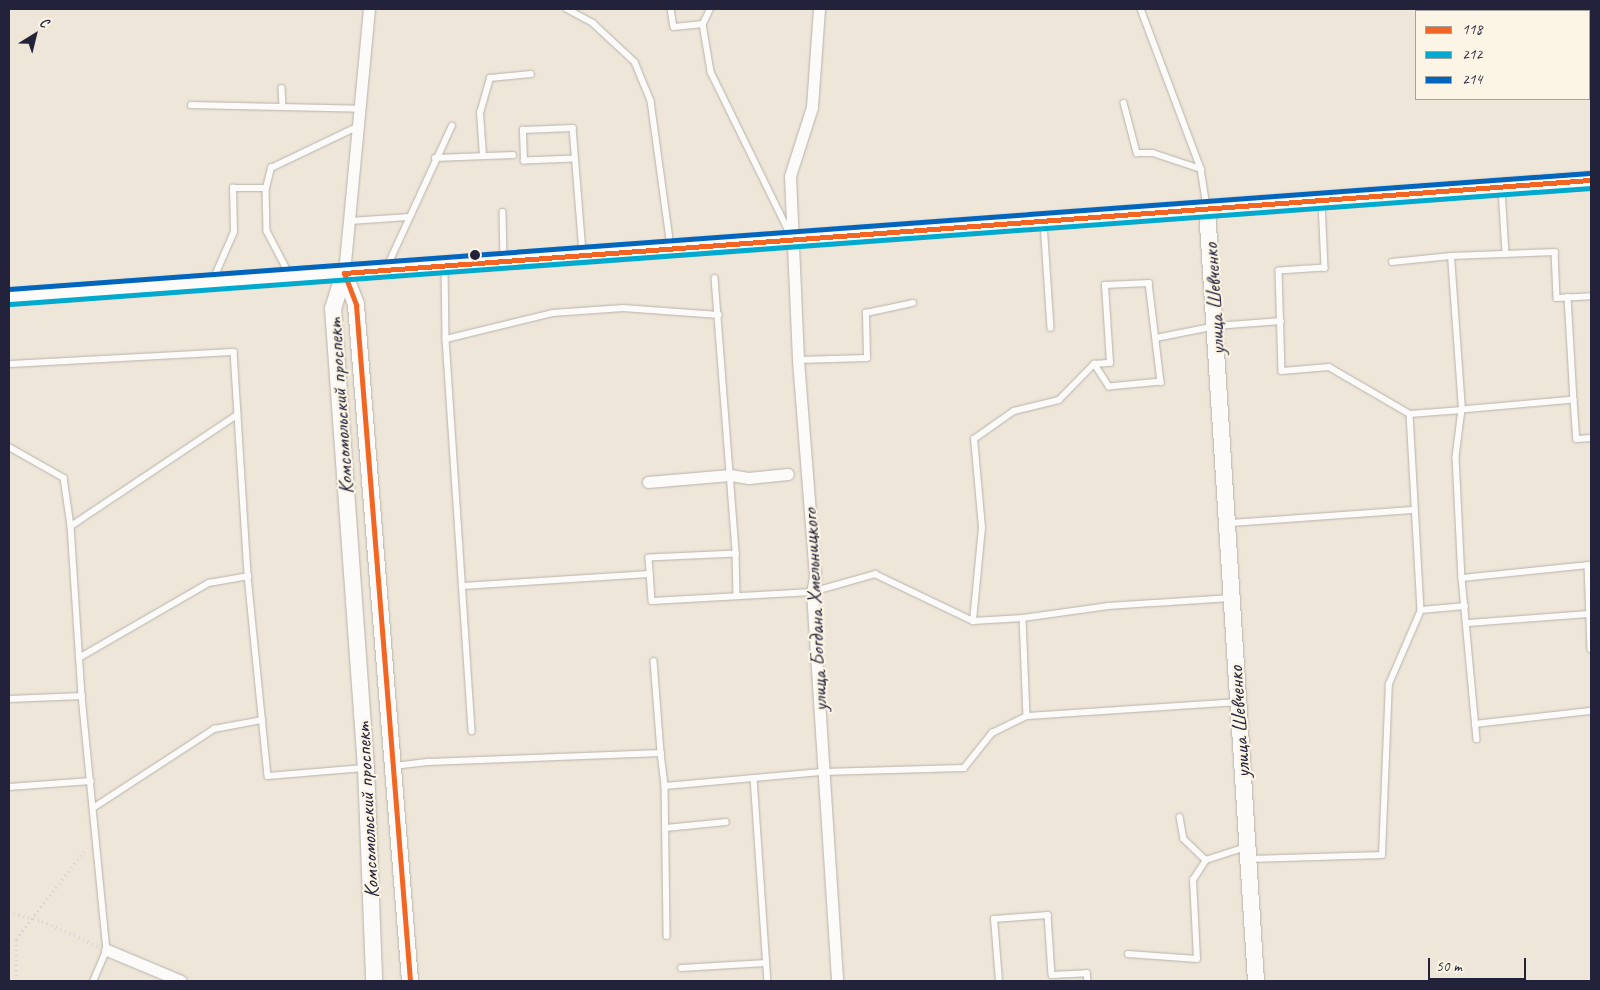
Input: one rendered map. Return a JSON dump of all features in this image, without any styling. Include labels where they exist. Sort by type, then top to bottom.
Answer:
[{"type":"main road","points":[[9,297],[1591,180]]},
{"type":"main road","name":"улица Шевченко","points":[[1207,209],[1256,981]]},
{"type":"main road","name":"Комсомольский проспект","points":[[344,273],[356,305],[410,981]]},
{"type":"main road","name":"Комсомольский проспект","points":[[344,273],[333,308],[366,768],[374,981]]},
{"type":"street","points":[[344,273],[370,9]]},
{"type":"street","name":"улица Богдана Хмельницкого","points":[[819,9],[812,106],[790,176],[798,360],[815,578],[812,592],[838,981]]},
{"type":"street","name":"улица Шевченко","points":[[1207,209],[1216,326],[1237,702],[1256,981]]},
{"type":"street","points":[[648,482],[730,475],[748,478],[788,474]]},
{"type":"street","points":[[107,950],[181,981]]},
{"type":"lane","points":[[567,9],[593,23],[635,62],[651,101],[671,249]]},
{"type":"lane","points":[[671,9],[674,27],[703,24]]},
{"type":"lane","points":[[710,9],[703,24],[712,72],[793,240]]},
{"type":"lane","points":[[1141,9],[1201,169],[1207,209]]},
{"type":"lane","points":[[483,156],[480,113],[490,78],[531,74]]},
{"type":"lane","points":[[282,88],[282,106]]},
{"type":"lane","points":[[1124,103],[1136,153],[1153,153],[1201,169]]},
{"type":"lane","points":[[190,105],[282,106],[361,110]]},
{"type":"lane","points":[[291,277],[268,232],[266,188],[271,168],[359,126]]},
{"type":"lane","points":[[386,270],[435,158],[452,126]]},
{"type":"lane","points":[[575,159],[524,161],[523,130],[573,128],[584,255]]},
{"type":"lane","points":[[435,158],[513,155]]},
{"type":"lane","points":[[1502,187],[1506,254]]},
{"type":"lane","points":[[212,282],[234,232],[233,188],[266,188]]},
{"type":"lane","points":[[1322,200],[1325,268],[1279,271],[1282,371],[1329,367],[1410,414],[1574,400]]},
{"type":"lane","points":[[503,212],[504,261]]},
{"type":"lane","points":[[350,221],[409,217]]},
{"type":"lane","points":[[1044,221],[1051,328]]},
{"type":"lane","points":[[1392,262],[1451,256],[1555,252],[1557,298],[1591,296]]},
{"type":"lane","points":[[1451,256],[1462,410],[1456,457],[1462,578],[1468,623],[1477,739]]},
{"type":"lane","points":[[445,266],[446,339],[472,731]]},
{"type":"lane","points":[[715,278],[736,554],[737,596]]},
{"type":"lane","points":[[972,621],[982,528],[974,439],[1014,411],[1059,400],[1094,364],[1110,363],[1105,285],[1149,284],[1161,382],[1109,387],[1094,364]]},
{"type":"lane","points":[[1568,297],[1577,439],[1591,438]]},
{"type":"lane","points":[[798,360],[867,358],[866,313],[913,303]]},
{"type":"lane","points":[[446,339],[553,313],[623,308],[719,315]]},
{"type":"lane","points":[[1156,338],[1216,326],[1281,321]]},
{"type":"lane","points":[[9,364],[234,352],[248,576],[268,776],[366,768]]},
{"type":"lane","points":[[1249,859],[1382,855],[1388,684],[1421,610],[1413,510],[1410,414]]},
{"type":"lane","points":[[71,526],[237,415]]},
{"type":"lane","points":[[9,447],[64,478],[71,526],[82,696],[107,950],[94,981]]},
{"type":"lane","points":[[1227,523],[1413,510]]},
{"type":"lane","points":[[736,554],[649,558],[652,601],[812,592],[875,574],[972,621],[1023,618],[1108,606],[1232,598]]},
{"type":"lane","points":[[1462,578],[1588,565],[1591,649]]},
{"type":"lane","points":[[462,586],[650,574]]},
{"type":"lane","points":[[79,658],[209,584],[248,576]]},
{"type":"lane","points":[[1421,610],[1465,606]]},
{"type":"lane","points":[[1468,623],[1589,614]]},
{"type":"lane","points":[[1023,618],[1027,716]]},
{"type":"lane","points":[[654,661],[665,786],[667,936]]},
{"type":"lane","points":[[9,699],[82,696]]},
{"type":"lane","points":[[665,786],[823,772],[964,768],[992,733],[1027,716],[1237,702]]},
{"type":"lane","points":[[1475,724],[1591,711]]},
{"type":"lane","points":[[93,808],[214,729],[262,720]]},
{"type":"lane","points":[[394,766],[429,762],[661,753]]},
{"type":"lane","points":[[754,778],[768,981]]},
{"type":"lane","points":[[9,786],[91,781]]},
{"type":"lane","points":[[1180,817],[1184,839],[1206,860]]},
{"type":"lane","points":[[666,828],[726,822]]},
{"type":"lane","points":[[1128,954],[1197,959],[1193,880],[1206,860],[1248,847]]},
{"type":"lane","points":[[999,981],[994,919],[1048,915],[1052,975],[1087,973],[1088,981]]},
{"type":"lane","points":[[682,968],[766,963]]},
{"type":"path","points":[[16,981],[16,938],[96,837]]},
{"type":"path","points":[[9,912],[32,917],[107,950]]},
{"type":"transit line","name":"214","points":[[9,289],[1590,173]]},
{"type":"transit line","name":"118","points":[[344,273],[1591,180]]},
{"type":"transit line","name":"212","points":[[10,304],[1591,188]]},
{"type":"transit line","name":"118","points":[[344,273],[356,305],[410,981]]}]
